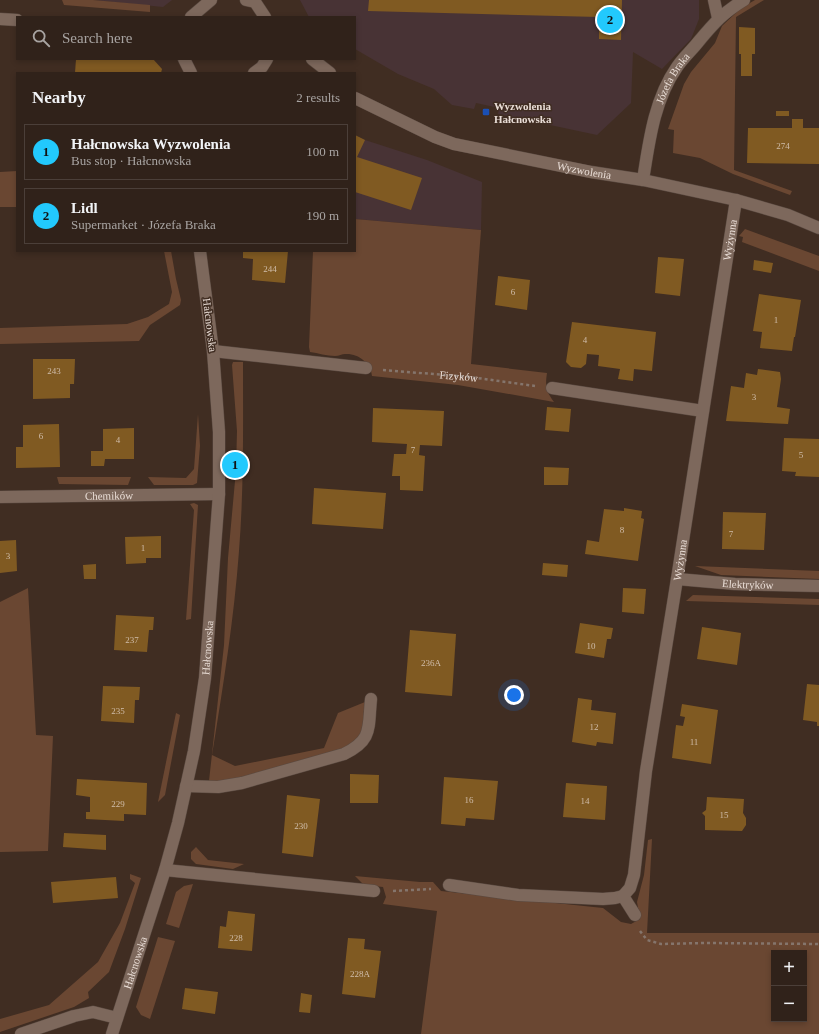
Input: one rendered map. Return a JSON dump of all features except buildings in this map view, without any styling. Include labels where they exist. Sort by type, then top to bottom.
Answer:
[{"type":"street","points":[[192,16],[211,0]]},
{"type":"street","points":[[714,0],[718,18]]},
{"type":"street","name":"Józefa Braka","points":[[643,180],[651,131],[666,88],[677,67],[718,18],[726,11],[744,0]]},
{"type":"street","points":[[252,1],[264,16]]},
{"type":"street","points":[[0,19],[16,20]]},
{"type":"street","points":[[184,60],[190,72]]},
{"type":"street","points":[[255,72],[262,67],[266,60]]},
{"type":"street","points":[[313,60],[329,72]]},
{"type":"street","name":"Wyzwolenia","points":[[356,98],[435,138],[454,144],[591,172],[643,180],[736,200],[788,215],[819,228]]},
{"type":"street","name":"Wyżynna","points":[[623,896],[630,888],[634,875],[646,771],[736,200]]},
{"type":"street","name":"Hałcnowska","points":[[112,1034],[165,870],[186,786],[200,714],[205,678],[219,494],[219,432],[213,351],[200,252]]},
{"type":"street","points":[[213,351],[366,368]]},
{"type":"street","points":[[552,388],[703,411]]},
{"type":"street","name":"Chemików","points":[[0,497],[219,494]]},
{"type":"street","name":"Elektryków","points":[[677,579],[735,584],[819,586]]},
{"type":"street","points":[[186,786],[218,787],[242,783],[344,754],[363,742],[368,731],[371,699]]},
{"type":"street","points":[[165,870],[374,891]]},
{"type":"street","points":[[449,885],[526,895],[603,899],[623,896],[634,915]]},
{"type":"street","points":[[21,1034],[89,1012],[117,1018]]},
{"type":"path","name":"Fizyków","points":[[366,368],[470,377],[552,388]]},
{"type":"path","points":[[374,891],[426,890],[449,885]]},
{"type":"path","points":[[634,915],[641,933],[647,940],[661,944],[819,944]]},
{"type":"shaded area","points":[[62,0],[93,0],[150,5],[150,12],[64,5]]},
{"type":"shaded area","points":[[93,0],[172,0],[163,7]]},
{"type":"shaded area","points":[[300,0],[699,0],[699,19],[691,39],[662,69],[633,52],[631,103],[597,135],[498,114],[499,108],[476,103],[474,109],[452,105],[434,89],[398,74],[356,50],[356,16],[308,16]]},
{"type":"shaded area","points":[[755,0],[764,0],[736,17],[734,170],[792,191],[790,195],[733,174],[700,158],[673,153],[674,130],[668,129],[684,84],[691,72],[715,43],[722,26],[741,8]]},
{"type":"shaded area","points":[[356,136],[365,140],[427,160],[482,182],[481,230],[356,219]]},
{"type":"shaded area","points":[[16,171],[16,207],[0,207],[0,172]]},
{"type":"shaded area","points":[[356,219],[481,230],[471,364],[547,373],[547,389],[554,402],[458,385],[372,376],[366,363],[355,355],[345,354],[332,356],[310,352],[313,252],[356,252]]},
{"type":"shaded area","points":[[745,229],[819,256],[819,271],[742,242],[743,237],[739,236]]},
{"type":"shaded area","points":[[164,252],[171,252],[181,300],[180,305],[150,325],[139,341],[0,344],[0,328],[127,324],[148,317],[169,304],[172,292]]},
{"type":"shaded area","points":[[233,362],[243,362],[241,527],[231,628],[212,755],[235,766],[324,748],[338,713],[365,702],[364,729],[357,742],[342,750],[241,778],[218,782],[209,781],[224,645],[228,558],[236,470],[237,431]]},
{"type":"shaded area","points":[[198,414],[200,446],[197,483],[193,485],[154,485],[148,477],[186,478],[194,469]]},
{"type":"shaded area","points":[[57,477],[131,477],[128,485],[59,484]]},
{"type":"shaded area","points":[[194,503],[198,505],[191,619],[186,620],[194,510],[190,504]]},
{"type":"shaded area","points":[[695,566],[819,571],[819,579],[721,575]]},
{"type":"shaded area","points":[[28,588],[36,735],[53,736],[48,851],[0,852],[0,602]]},
{"type":"shaded area","points":[[693,595],[819,599],[819,605],[686,601]]},
{"type":"shaded area","points":[[176,713],[180,715],[165,795],[158,802]]},
{"type":"shaded area","points":[[652,839],[647,933],[819,933],[819,1034],[421,1034],[437,911],[383,904],[386,897],[383,887],[364,885],[355,876],[433,882],[441,891],[603,908],[621,922],[631,924],[640,919],[637,902],[644,875],[648,840]]},
{"type":"shaded area","points":[[196,847],[208,860],[244,864],[233,869],[196,864],[191,859],[191,852]]},
{"type":"shaded area","points":[[130,874],[141,878],[125,929],[109,972],[88,992],[89,998],[74,1007],[0,1032],[0,1019],[49,1005],[98,962],[120,923],[135,883],[130,879]]},
{"type":"shaded area","points":[[193,884],[179,928],[166,924],[176,892],[184,886]]},
{"type":"shaded area","points":[[158,937],[175,941],[150,1019],[141,1015],[136,1007]]},
{"type":"place","name":"Lidl","points":[[610,20]]},
{"type":"place","name":"Wyzwolenia Hałcnowska","points":[[486,112]]},
{"type":"place","name":"Hałcnowska Wyzwolenia","points":[[235,465]]}]
